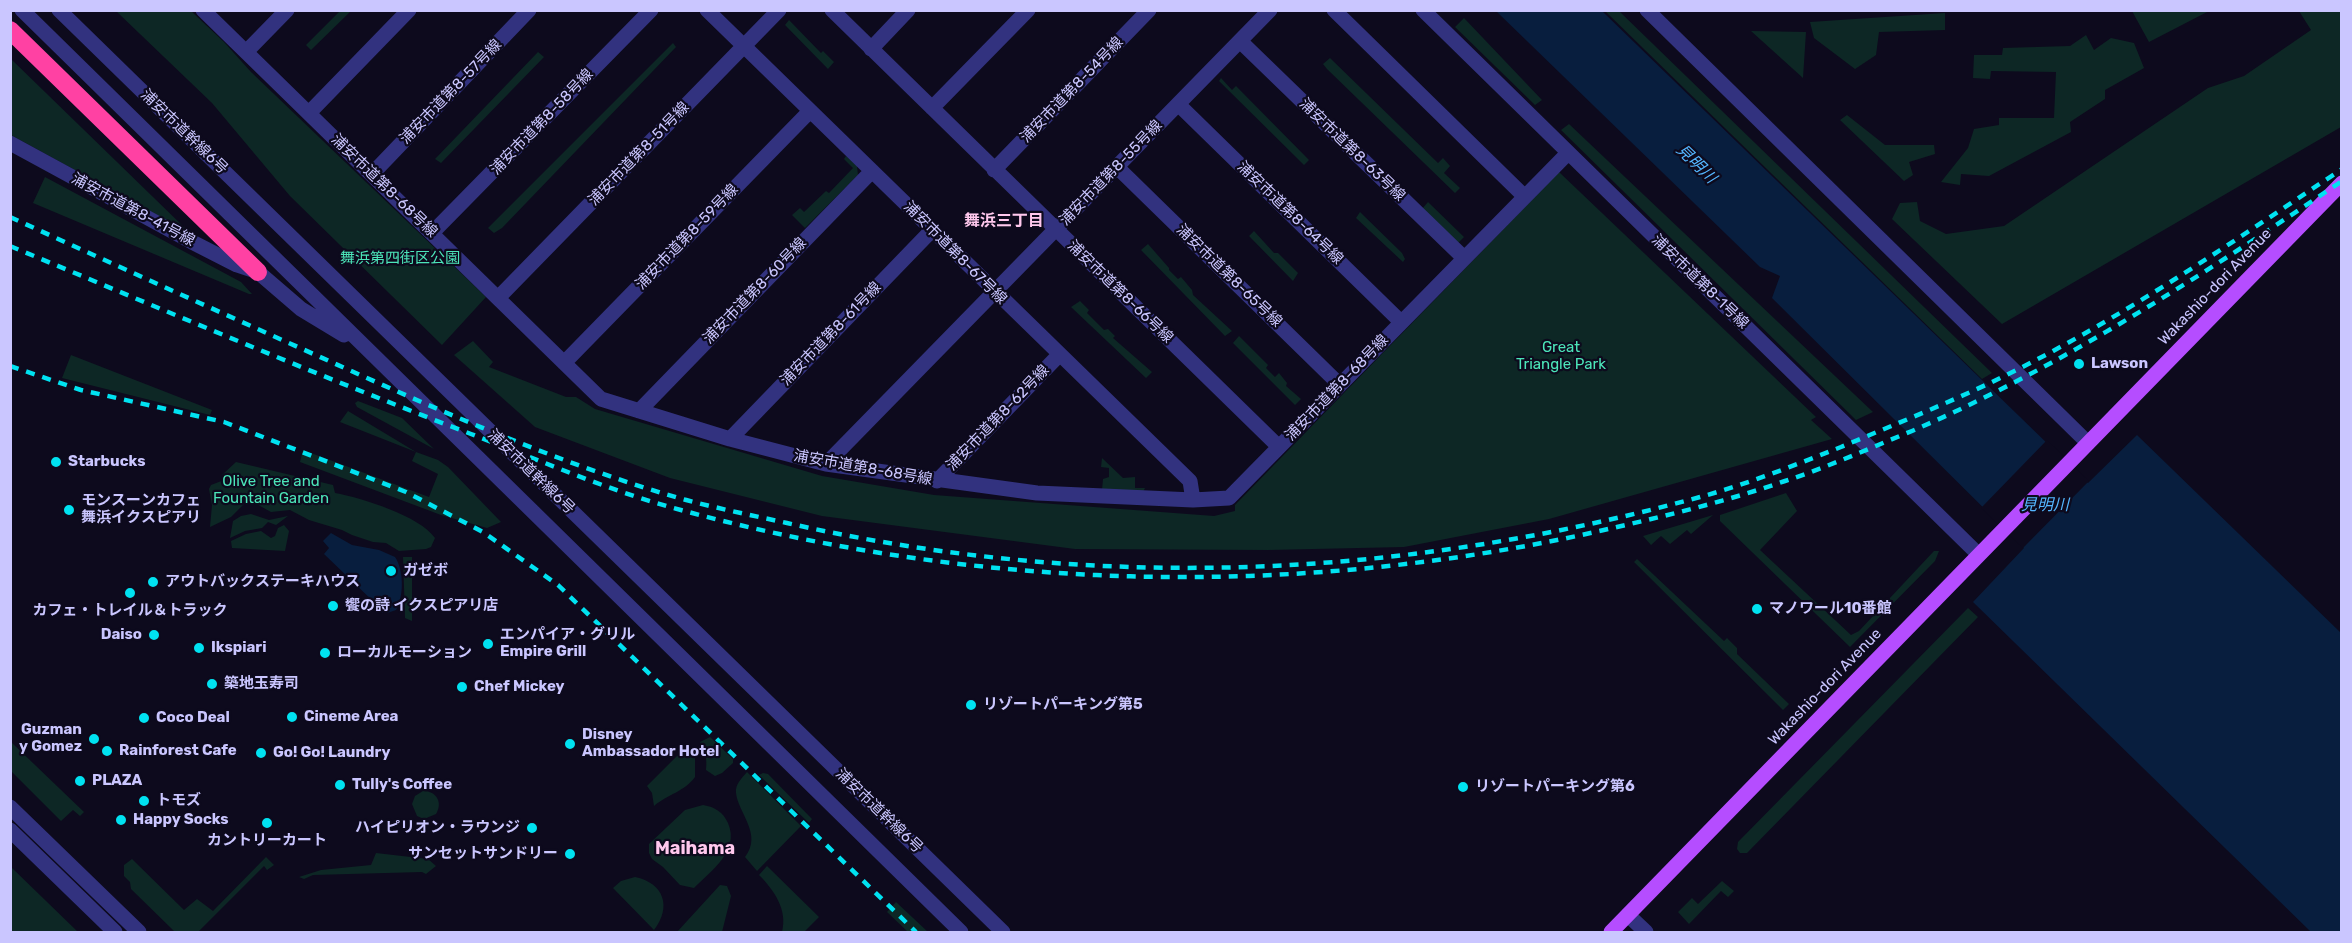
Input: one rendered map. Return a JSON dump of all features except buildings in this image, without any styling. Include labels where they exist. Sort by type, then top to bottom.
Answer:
[{"type":"highway","points":[[10,30],[258,272]]},
{"type":"main road","name":"Wakashio-dori Avenue","points":[[1611,933],[2001,530],[2342,183]]},
{"type":"street","name":"浦安市道幹線6号","points":[[22,10],[961,933]]},
{"type":"street","name":"浦安市道幹線6号","points":[[59,10],[1003,933]]},
{"type":"street","name":"浦安市道第8-68号線","points":[[203,10],[601,399],[730,439],[826,464],[1037,493],[1193,500],[1229,498],[1568,153]]},
{"type":"street","points":[[246,52],[287,10]]},
{"type":"street","points":[[309,113],[409,10]]},
{"type":"street","name":"浦安市道第8-57号線","points":[[372,174],[529,10]]},
{"type":"street","name":"浦安市道第8-58号線","points":[[432,233],[651,10]]},
{"type":"street","name":"浦安市道第8-67号線","points":[[707,10],[1190,482],[1193,500]]},
{"type":"street","name":"浦安市道第8-51号線","points":[[498,298],[779,10]]},
{"type":"street","name":"浦安市道第8-66号線","points":[[832,10],[1279,447]]},
{"type":"street","points":[[871,49],[908,10]]},
{"type":"street","points":[[933,108],[1028,10]]},
{"type":"street","name":"浦安市道第8-54号線","points":[[994,170],[1149,10]]},
{"type":"street","name":"浦安市道第8-55号線","points":[[826,464],[1118,168],[1270,10]]},
{"type":"street","points":[[1334,10],[1524,196]]},
{"type":"street","name":"浦安市道第8-1号線","points":[[1422,10],[1978,554]]},
{"type":"street","points":[[1647,10],[2088,443]]},
{"type":"street","name":"浦安市道第8-63号線","points":[[1240,41],[1464,258]]},
{"type":"street","name":"浦安市道第8-64号線","points":[[1179,105],[1401,322]]},
{"type":"street","name":"浦安市道第8-59号線","points":[[564,363],[810,111]]},
{"type":"street","name":"浦安市道第8-41号線","points":[[10,143],[192,242],[237,265],[258,272]]},
{"type":"street","name":"浦安市道第8-65号線","points":[[1118,168],[1340,385]]},
{"type":"street","name":"浦安市道第8-60号線","points":[[639,411],[872,171]]},
{"type":"street","name":"浦安市道第8-61号線","points":[[730,439],[932,230]]},
{"type":"street","points":[[258,272],[301,309],[361,345]]},
{"type":"street","name":"浦安市道第8-62号線","points":[[937,481],[1059,355]]},
{"type":"street","points":[[10,807],[139,933]]},
{"type":"street","points":[[10,830],[115,933]]},
{"type":"street","points":[[1628,915],[1646,933]]},
{"type":"green space","name":"舞浜第四街区公園","points":[[116,11],[191,11],[251,72],[486,297],[442,345],[290,196],[212,103]]},
{"type":"green space","points":[[340,11],[351,11],[311,50],[306,45]]},
{"type":"green space","points":[[1605,11],[1619,11],[1992,373],[1982,379]]},
{"type":"green space","points":[[2132,11],[2209,11],[2149,42]]},
{"type":"green space","points":[[2299,11],[2341,11],[2341,127],[2002,324],[1892,219],[1900,203],[1917,202],[1920,221],[1946,234],[2004,226],[2208,88],[2244,76],[2311,30]]},
{"type":"green space","points":[[1945,13],[1945,30],[1879,32],[1876,55],[1855,69],[1814,38],[1810,22]]},
{"type":"green space","points":[[1464,18],[1542,100],[1535,105],[1455,27]]},
{"type":"green space","points":[[789,20],[821,53],[823,51],[834,62],[828,69],[785,25]]},
{"type":"green space","points":[[1751,31],[1806,32],[1803,78]]},
{"type":"green space","points":[[2086,35],[2094,50],[2111,38],[2134,43],[2144,68],[2105,90],[2105,99],[2070,122],[2071,132],[1989,176],[1961,174],[1960,185],[1941,182],[1968,148],[1974,129],[1999,125],[1999,118],[2054,118],[2056,72],[1991,71],[1990,79],[1973,78],[1974,55],[2002,55],[2003,48],[2070,46]]},
{"type":"green space","points":[[673,43],[676,47],[502,228],[494,233],[488,228]]},
{"type":"green space","points":[[538,52],[544,57],[441,163],[435,159]]},
{"type":"green space","points":[[10,58],[188,231],[188,232],[11,135]]},
{"type":"green space","points":[[1330,58],[1438,163],[1443,158],[1450,166],[1444,173],[1460,188],[1455,193],[1327,69],[1323,64]]},
{"type":"green space","points":[[1221,78],[1232,90],[1236,86],[1309,160],[1304,165],[1219,81]]},
{"type":"green space","points":[[1847,115],[1885,145],[1934,145],[1935,154],[1909,162],[1913,175],[1904,181],[1840,120]]},
{"type":"green space","points":[[1569,124],[1873,412],[1856,420],[1561,130]]},
{"type":"green space","points":[[846,156],[857,166],[858,175],[805,228],[792,215],[800,208],[804,212],[826,191],[829,193],[853,168],[844,159]]},
{"type":"green space","name":"Great Triangle Park","points":[[1559,172],[1816,417],[1811,420],[1832,439],[1549,519],[1404,547],[1268,550],[1075,549],[822,516],[670,478],[535,427],[454,355],[473,341],[493,362],[489,367],[566,397],[576,397],[595,409],[822,476],[934,495],[1214,516],[1235,511],[1235,505]]},
{"type":"green space","points":[[45,177],[241,282],[252,294],[33,203]]},
{"type":"green space","points":[[1428,202],[1464,237],[1458,243],[1422,209]]},
{"type":"green space","points":[[1360,212],[1402,253],[1405,259],[1403,262],[1356,218]]},
{"type":"green space","points":[[1254,231],[1274,253],[1278,253],[1298,273],[1293,281],[1249,236]]},
{"type":"green space","points":[[1148,244],[1178,279],[1181,277],[1192,290],[1193,295],[1232,331],[1225,336],[1141,250]]},
{"type":"green space","points":[[1080,301],[1089,310],[1087,313],[1104,330],[1108,329],[1115,336],[1113,338],[1152,372],[1146,378],[1071,307]]},
{"type":"green space","points":[[1239,336],[1268,365],[1266,368],[1275,377],[1279,373],[1287,383],[1286,386],[1301,399],[1295,405],[1233,343]]},
{"type":"green space","points":[[71,355],[212,410],[210,415],[62,378]]},
{"type":"green space","points":[[358,401],[402,418],[434,449],[357,407],[355,403]]},
{"type":"green space","points":[[348,411],[416,452],[340,422]]},
{"type":"green space","points":[[303,450],[429,497],[438,474],[412,461],[416,452],[438,460],[448,467],[501,522],[487,528],[441,515],[300,462]]},
{"type":"green space","points":[[1102,458],[1123,478],[1135,477],[1135,488],[1145,488],[1143,492],[1102,490],[1103,479],[1109,477],[1109,468],[1101,467]]},
{"type":"green space","name":"Olive Tree and Fountain Garden","points":[[236,462],[333,485],[335,493],[360,499],[404,515],[428,530],[435,538],[431,547],[426,549],[399,551],[386,543],[373,542],[352,535],[309,520],[290,510],[271,512],[251,501],[247,501],[231,517],[210,527],[212,505],[209,489],[211,485],[224,480],[222,475]]},
{"type":"green space","points":[[1786,493],[1797,511],[1760,550],[1851,635],[1859,631],[1934,551],[1939,551],[1935,561],[1850,647],[1720,521],[1720,515]]},
{"type":"green space","points":[[251,514],[269,520],[288,516],[276,525],[268,522],[262,528],[245,531],[230,538],[233,521]]},
{"type":"green space","points":[[1713,515],[1691,534],[1687,530],[1670,544],[1661,536],[1651,545],[1643,536]]},
{"type":"green space","points":[[284,525],[289,531],[285,551],[232,548],[231,541],[246,534],[261,531],[271,538],[275,536],[278,528]]},
{"type":"green space","points":[[403,557],[412,557],[412,621],[405,618]]},
{"type":"green space","points":[[1637,559],[1724,641],[1727,638],[1737,648],[1737,654],[1789,704],[1783,710],[1634,562]]},
{"type":"green space","points":[[1968,608],[1978,617],[1747,853],[1740,853],[1737,849],[1738,842]]},
{"type":"green space","points":[[710,737],[733,759],[733,763],[715,776],[706,770],[706,758],[700,742]]},
{"type":"green space","points":[[10,741],[84,812],[80,816],[73,810],[61,821],[11,771]]},
{"type":"green space","points":[[688,745],[695,758],[695,777],[686,786],[654,806],[652,793],[647,786]]},
{"type":"green space","points":[[747,772],[801,826],[757,871],[745,857],[750,848],[751,832],[736,793],[738,784]]},
{"type":"green space","points":[[768,774],[812,819],[809,823],[759,775]]},
{"type":"green space","points":[[423,791],[435,795],[439,802],[436,814],[424,819],[417,816],[412,804],[415,796]]},
{"type":"green space","points":[[703,805],[715,809],[724,816],[731,833],[730,843],[722,860],[694,888],[680,885],[652,859],[649,844],[685,810]]},
{"type":"green space","points":[[376,853],[428,859],[436,866],[426,874],[422,872],[313,875],[304,879],[299,877],[321,870],[371,865]]},
{"type":"green space","points":[[266,857],[274,865],[267,870],[264,866],[198,932],[175,932],[131,889],[130,882],[124,876],[124,865],[132,859],[184,910],[197,899],[213,911]]},
{"type":"green space","points":[[767,866],[819,917],[804,932],[782,932],[781,908],[770,887],[759,875]]},
{"type":"green space","points":[[11,867],[78,932],[11,932]]},
{"type":"green space","points":[[635,877],[653,885],[662,897],[663,913],[654,930],[613,888],[621,881]]},
{"type":"green space","points":[[1722,881],[1734,891],[1728,897],[1721,891],[1689,924],[1678,912],[1692,898],[1698,904]]},
{"type":"green space","points":[[720,885],[727,886],[731,896],[722,932],[677,932]]},
{"type":"green space","points":[[896,902],[928,932],[908,932],[887,912]]},
{"type":"water","name":"見明川","points":[[1496,11],[1602,11],[2088,483],[2137,435],[2341,633],[2341,932],[2311,932],[1973,602],[2024,548],[1772,298],[1780,276],[1760,267]]},
{"type":"water","points":[[331,533],[352,545],[379,550],[395,557],[402,583],[399,605],[396,610],[387,613],[376,612],[379,607],[324,554],[329,548],[323,541]]},
{"type":"pier","points":[[2047,440],[2089,481],[2023,548],[1981,508]]},
{"type":"railway","points":[[10,217],[446,413],[576,464],[680,498],[787,523],[902,545],[1016,560],[1130,567],[1245,567],[1359,560],[1473,546],[1586,525],[1700,497],[1771,474],[1935,408],[2036,360],[2170,282],[2342,169]]},
{"type":"railway","points":[[10,246],[413,412],[595,482],[670,507],[787,536],[904,557],[1023,570],[1142,577],[1262,575],[1381,567],[1499,551],[1681,512],[1801,476],[1912,431],[2024,377],[2186,284],[2342,181]]},
{"type":"railway","points":[[10,366],[81,390],[224,422],[406,492],[483,532],[558,585],[916,932]]},
{"type":"place","name":"Lawson","points":[[2079,364]]},
{"type":"place","name":"Starbucks","points":[[56,462]]},
{"type":"place","name":"モンスーンカフェ 舞浜イクスピアリ","points":[[69,510]]},
{"type":"place","name":"ガゼボ","points":[[391,571]]},
{"type":"place","name":"アウトバックステーキハウス","points":[[153,582]]},
{"type":"place","name":"カフェ・トレイル＆トラック","points":[[130,593]]},
{"type":"place","name":"饗の詩 イクスピアリ店","points":[[333,606]]},
{"type":"place","name":"マノワール10番館","points":[[1757,609]]},
{"type":"place","name":"Daiso","points":[[154,635]]},
{"type":"place","name":"エンパイア・グリル Empire Grill","points":[[488,644]]},
{"type":"place","name":"Ikspiari","points":[[199,648]]},
{"type":"place","name":"ローカルモーション","points":[[325,653]]},
{"type":"place","name":"築地玉寿司","points":[[212,684]]},
{"type":"place","name":"Chef Mickey","points":[[462,687]]},
{"type":"place","name":"リゾートパーキング第5","points":[[971,705]]},
{"type":"place","name":"Cineme Area","points":[[292,717]]},
{"type":"place","name":"Coco Deal","points":[[144,718]]},
{"type":"place","name":"Guzman y Gomez","points":[[94,739]]},
{"type":"place","name":"Disney Ambassador Hotel","points":[[570,744]]},
{"type":"place","name":"Rainforest Cafe","points":[[107,751]]},
{"type":"place","name":"Go! Go! Laundry","points":[[261,753]]},
{"type":"place","name":"PLAZA","points":[[80,781]]},
{"type":"place","name":"Tully's Coffee","points":[[340,785]]},
{"type":"place","name":"リゾートパーキング第6","points":[[1463,787]]},
{"type":"place","name":"トモズ","points":[[144,801]]},
{"type":"place","name":"Happy Socks","points":[[121,820]]},
{"type":"place","name":"カントリーカート","points":[[267,823]]},
{"type":"place","name":"ハイピリオン・ラウンジ","points":[[532,828]]},
{"type":"place","name":"サンセットサンドリー","points":[[570,854]]},
{"type":"district","name":"舞浜三丁目","points":[[1004,221]]},
{"type":"district","name":"Maihama","points":[[695,849]]}]
